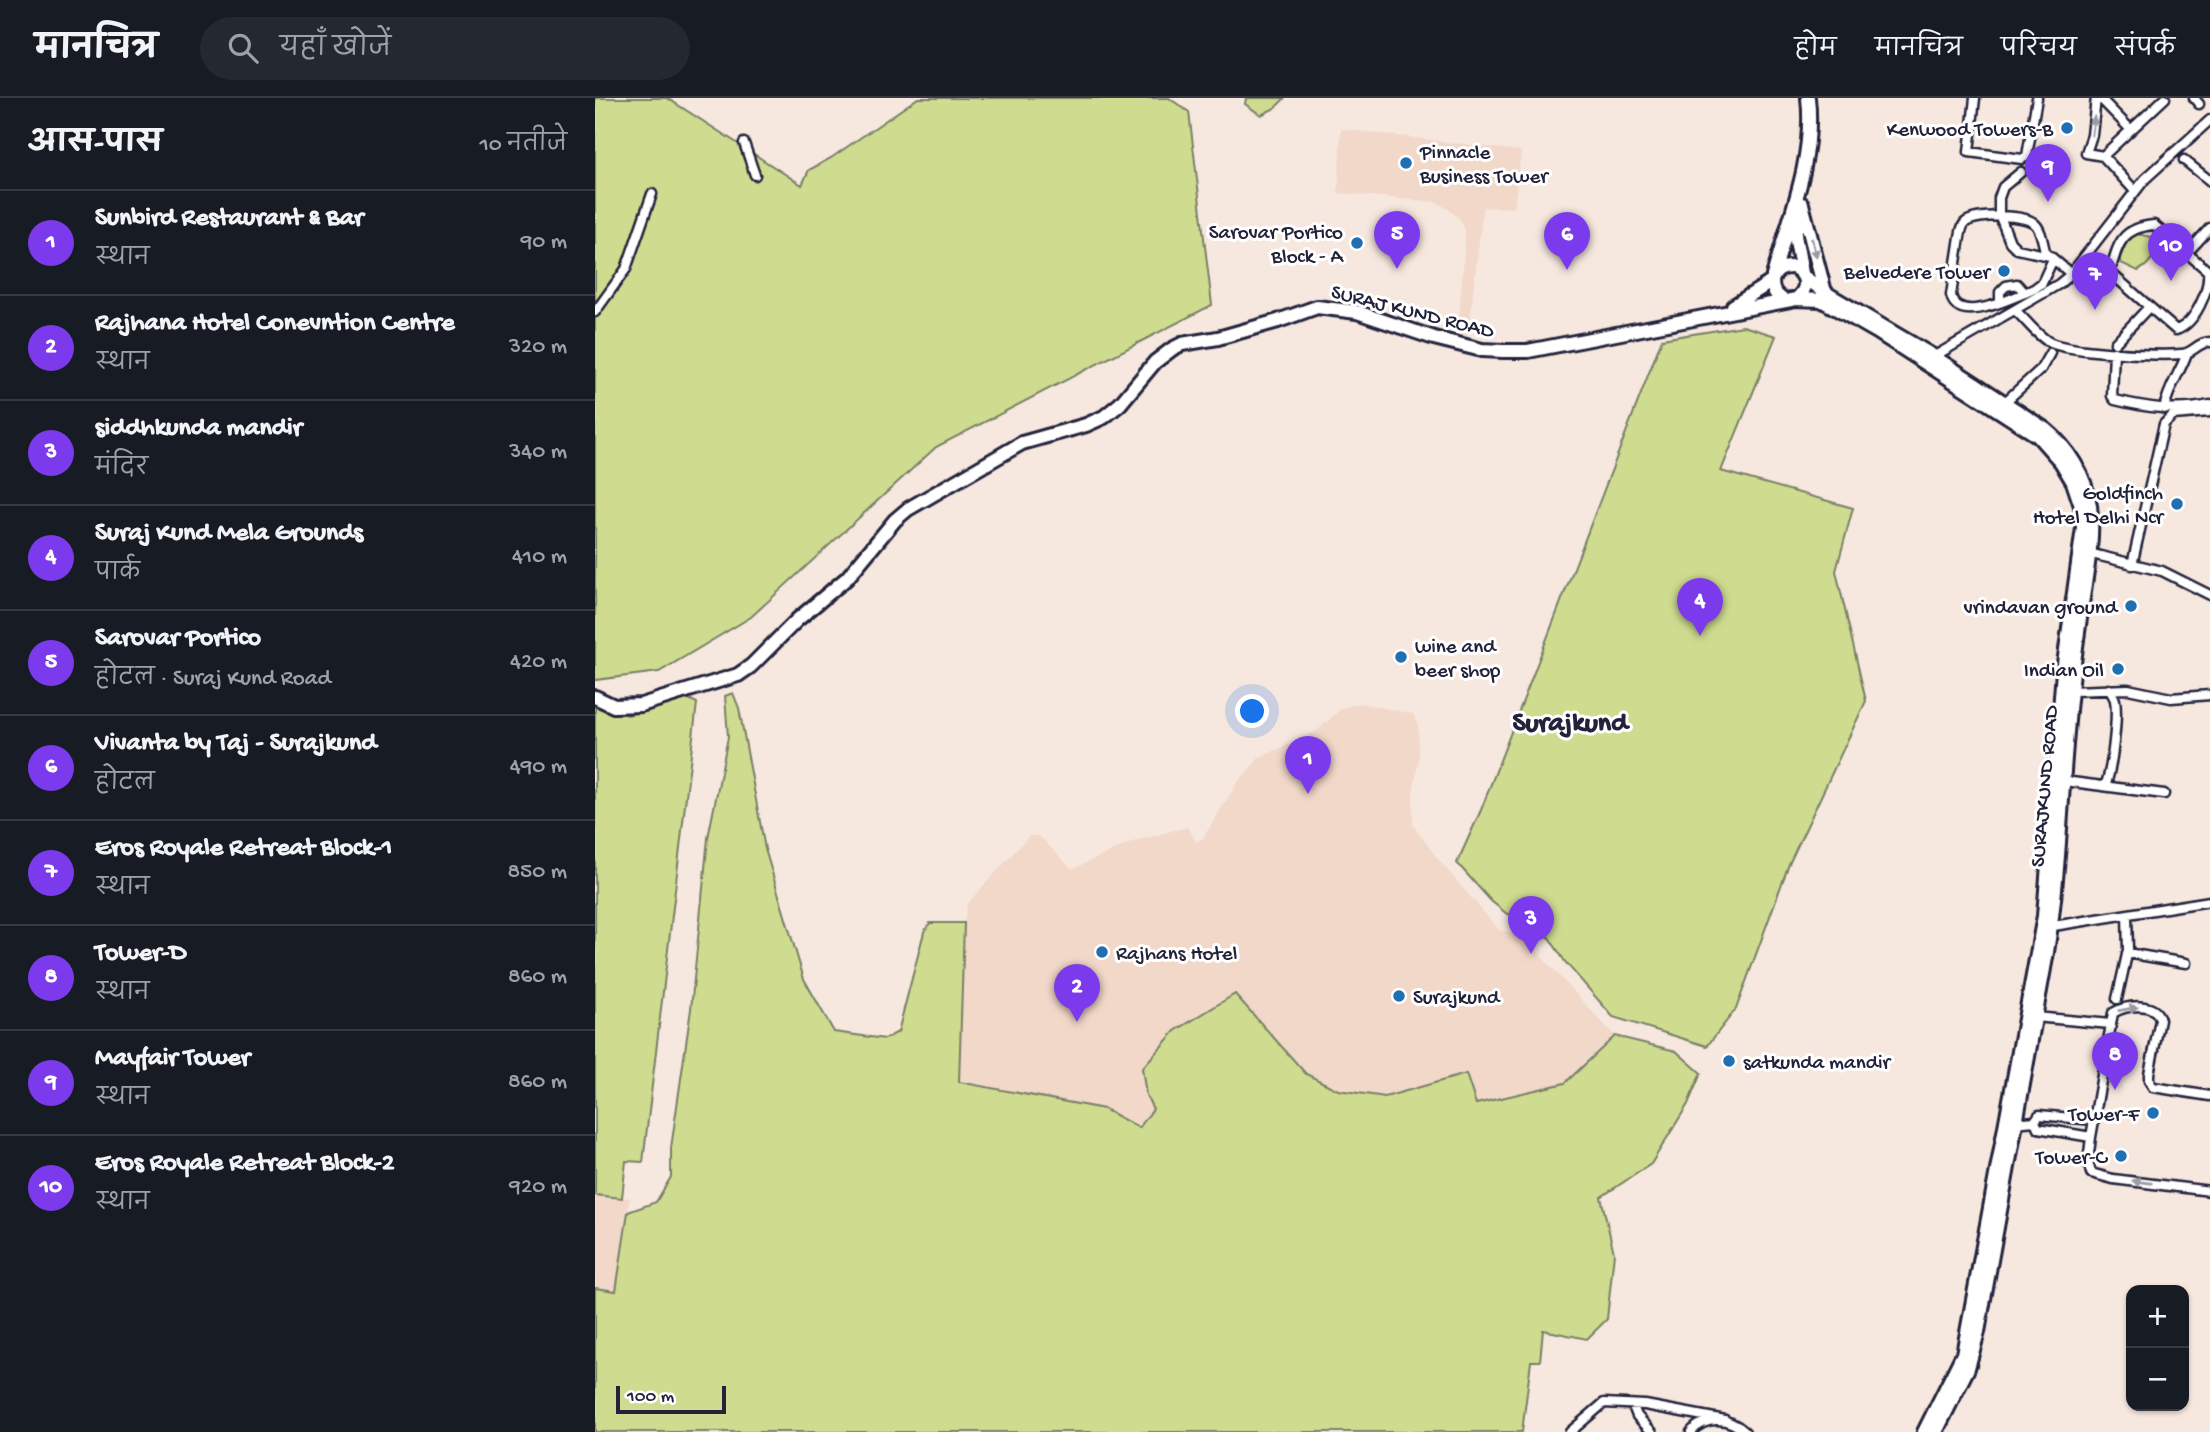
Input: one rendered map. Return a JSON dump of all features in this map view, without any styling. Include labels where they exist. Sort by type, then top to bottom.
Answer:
[{"type":"main road","points":[[1808,98],[1806,161],[1772,279],[1773,292],[1790,300],[1803,292],[1803,275],[1794,235],[1815,154],[1816,98]]},
{"type":"main road","points":[[1802,203],[1825,292]]},
{"type":"main road","points":[[1720,313],[1786,267],[1793,267],[1803,275]]},
{"type":"main road","name":"SURAJKUND ROAD","points":[[1803,275],[1929,359],[2049,444],[2066,470],[2077,495],[2083,516],[2085,552],[2063,671],[2047,927]]},
{"type":"main road","name":"SURAJKUND ROAD","points":[[1790,300],[1821,300],[2005,402],[2045,429],[2056,438],[2071,458],[2085,486],[2091,508],[2047,927],[2011,1123],[1975,1345],[1962,1381],[1936,1432]]},
{"type":"main road","name":"SURAJ KUND ROAD","points":[[595,697],[614,706],[641,705],[738,675],[847,578],[895,520],[908,509],[1022,443],[1086,425],[1104,416],[1120,404],[1163,355],[1182,344],[1219,338],[1317,307],[1356,312],[1434,338],[1482,350],[1528,351],[1790,300]]},
{"type":"main road","name":"SURAJKUND ROAD","points":[[1924,1432],[1963,1354],[2035,1017],[2033,1000]]},
{"type":"street","points":[[1975,98],[1969,152],[2022,159],[2027,156],[2037,98]]},
{"type":"street","points":[[2098,98],[2130,130]]},
{"type":"street","points":[[2098,98],[2086,153],[2103,156],[2135,191]]},
{"type":"street","points":[[2103,156],[2165,98]]},
{"type":"street","points":[[1929,359],[2059,284],[2071,274],[2135,191],[2210,120]]},
{"type":"street","points":[[744,143],[755,175]]},
{"type":"street","points":[[2184,160],[2210,181]]},
{"type":"street","points":[[2021,172],[2010,179],[2001,192],[2001,217],[2013,246],[2050,257],[2071,274]]},
{"type":"street","points":[[595,312],[627,269],[652,194]]},
{"type":"street","points":[[1983,216],[2018,217],[2035,223],[2050,257],[2042,283],[2025,293],[1985,308],[1963,310],[1957,307],[1951,295],[1964,223],[1983,216]]},
{"type":"street","points":[[2097,261],[2173,328],[2180,330],[2207,296],[2208,271],[2154,225],[2131,231],[2122,239],[2110,272]]},
{"type":"street","points":[[2108,228],[2122,239]]},
{"type":"street","points":[[2187,253],[2210,228]]},
{"type":"street","points":[[2000,302],[2000,292],[2006,286],[2017,284],[2025,293]]},
{"type":"street","points":[[2149,307],[2114,347],[2113,398],[2147,408],[2190,409],[2210,405]]},
{"type":"street","points":[[2015,310],[2045,339],[2053,343],[2187,353]]},
{"type":"street","points":[[2164,409],[2168,389],[2179,377],[2187,353],[2200,344],[2210,342]]},
{"type":"street","points":[[2005,402],[2041,369],[2050,353]]},
{"type":"street","points":[[2132,565],[2164,424],[2173,415],[2210,412]]},
{"type":"street","points":[[2085,552],[2162,571],[2210,595]]},
{"type":"street","points":[[2105,786],[2109,773],[2115,700],[2109,689]]},
{"type":"street","points":[[2071,691],[2128,689],[2171,698],[2210,695]]},
{"type":"street","points":[[2064,781],[2164,794]]},
{"type":"street","points":[[2047,927],[2210,901]]},
{"type":"street","points":[[2117,999],[2127,953],[2127,915]]},
{"type":"street","points":[[2127,953],[2186,963]]},
{"type":"street","points":[[2210,1096],[2153,1087],[2149,1081],[2160,1020],[2158,1014],[2154,1010],[2134,1006],[2120,1008],[2113,1013],[2091,1137],[2088,1163],[2091,1173],[2101,1177],[2210,1191]]},
{"type":"street","points":[[2035,1017],[2110,1024]]},
{"type":"street","points":[[2035,1121],[2039,1115],[2094,1120]]},
{"type":"street","points":[[2011,1123],[2035,1121]]},
{"type":"street","points":[[2035,1121],[2039,1128],[2091,1137]]},
{"type":"street","points":[[1570,1432],[1604,1403],[1645,1405],[1724,1420],[1737,1425],[1745,1432]]},
{"type":"street","points":[[1633,1406],[1637,1416],[1652,1432]]},
{"type":"street","points":[[1691,1432],[1696,1426],[1710,1420],[1724,1420]]},
{"type":"shaded area","points":[[1341,129],[1521,151],[1514,208],[1483,207],[1468,337],[1458,334],[1465,240],[1465,230],[1459,218],[1435,202],[1338,193]]},
{"type":"shaded area","name":"Rajhans Hotel","points":[[1360,703],[1413,714],[1418,724],[1419,756],[1413,795],[1413,825],[1438,859],[1499,930],[1525,936],[1615,1036],[1565,1083],[1475,1104],[1465,1074],[1385,1097],[1338,1090],[1306,1074],[1234,994],[1146,1095],[1153,1109],[1139,1129],[1104,1109],[959,1082],[964,923],[967,904],[1029,836],[1039,836],[1072,869],[1133,842],[1188,827],[1196,842],[1203,838],[1237,783],[1259,758],[1317,731],[1342,708]]},
{"type":"shaded area","points":[[595,1195],[630,1198],[616,1291],[595,1288]]},
{"type":"green space","points":[[595,98],[667,98],[802,185],[809,170],[831,158],[918,98],[1169,98],[1189,112],[1212,305],[936,447],[751,617],[659,672],[595,680]]},
{"type":"green space","points":[[1246,98],[1285,98],[1275,108],[1261,115],[1245,104]]},
{"type":"green space","points":[[2131,233],[2157,238],[2153,257],[2138,271],[2121,263],[2119,254],[2121,246]]},
{"type":"green space","points":[[1743,326],[1776,336],[1721,471],[1853,508],[1836,571],[1866,701],[1789,864],[1736,1009],[1707,1046],[1613,1017],[1566,963],[1534,915],[1507,914],[1491,901],[1457,863],[1481,810],[1662,339]]},
{"type":"green space","points":[[733,693],[739,708],[765,849],[804,979],[834,1032],[885,1039],[898,1032],[924,932],[930,923],[964,923],[959,1082],[1104,1109],[1139,1128],[1153,1109],[1146,1095],[1142,1068],[1175,1031],[1235,994],[1306,1074],[1338,1090],[1385,1097],[1466,1074],[1476,1104],[1565,1083],[1615,1036],[1676,1051],[1701,1073],[1688,1104],[1651,1164],[1601,1197],[1614,1253],[1607,1319],[1587,1339],[1543,1330],[1540,1361],[1531,1361],[1522,1432],[595,1432],[595,1288],[616,1291],[628,1212],[656,1202],[671,1177],[671,1148],[691,1009],[708,838],[728,737],[725,696]]},
{"type":"green space","points":[[687,698],[697,703],[643,1162],[626,1161],[622,1198],[595,1195],[595,707],[628,715]]},
{"type":"place","name":"Kenwood Towers-B","points":[[2067,128]]},
{"type":"place","name":"Pinnacle Business Tower","points":[[1406,163]]},
{"type":"place","name":"Mayfair Tower","points":[[2048,202]]},
{"type":"place","name":"Sarovar Portico Block - A","points":[[1357,243]]},
{"type":"place","name":"Sarovar Portico","points":[[1397,269]]},
{"type":"place","name":"Vivanta by Taj - Surajkund","points":[[1567,270]]},
{"type":"place","name":"Belvedere Tower","points":[[2004,271]]},
{"type":"place","name":"Eros Royale Retreat Block-2","points":[[2171,281]]},
{"type":"place","name":"Eros Royale Retreat Block-1","points":[[2095,310]]},
{"type":"place","name":"Goldfinch Hotel Delhi Ncr","points":[[2177,504]]},
{"type":"place","name":"vrindavan ground","points":[[2131,606]]},
{"type":"place","name":"Suraj Kund Mela Grounds","points":[[1700,636]]},
{"type":"place","name":"wine and beer shop","points":[[1401,657]]},
{"type":"place","name":"Indian Oil","points":[[2118,669]]},
{"type":"place","name":"Sunbird Restaurant & Bar","points":[[1308,794]]},
{"type":"place","name":"Rajhans Hotel","points":[[1102,952]]},
{"type":"place","name":"siddhkunda mandir","points":[[1531,954]]},
{"type":"place","name":"Surajkund","points":[[1399,996]]},
{"type":"place","name":"Rajhana Hotel Conevntion Centre","points":[[1077,1022]]},
{"type":"place","name":"satkunda mandir","points":[[1729,1061]]},
{"type":"place","name":"Tower-D","points":[[2115,1090]]},
{"type":"place","name":"Tower-F","points":[[2153,1113]]},
{"type":"place","name":"Tower-C","points":[[2121,1156]]},
{"type":"district","name":"Surajkund","points":[[1570,720]]}]
